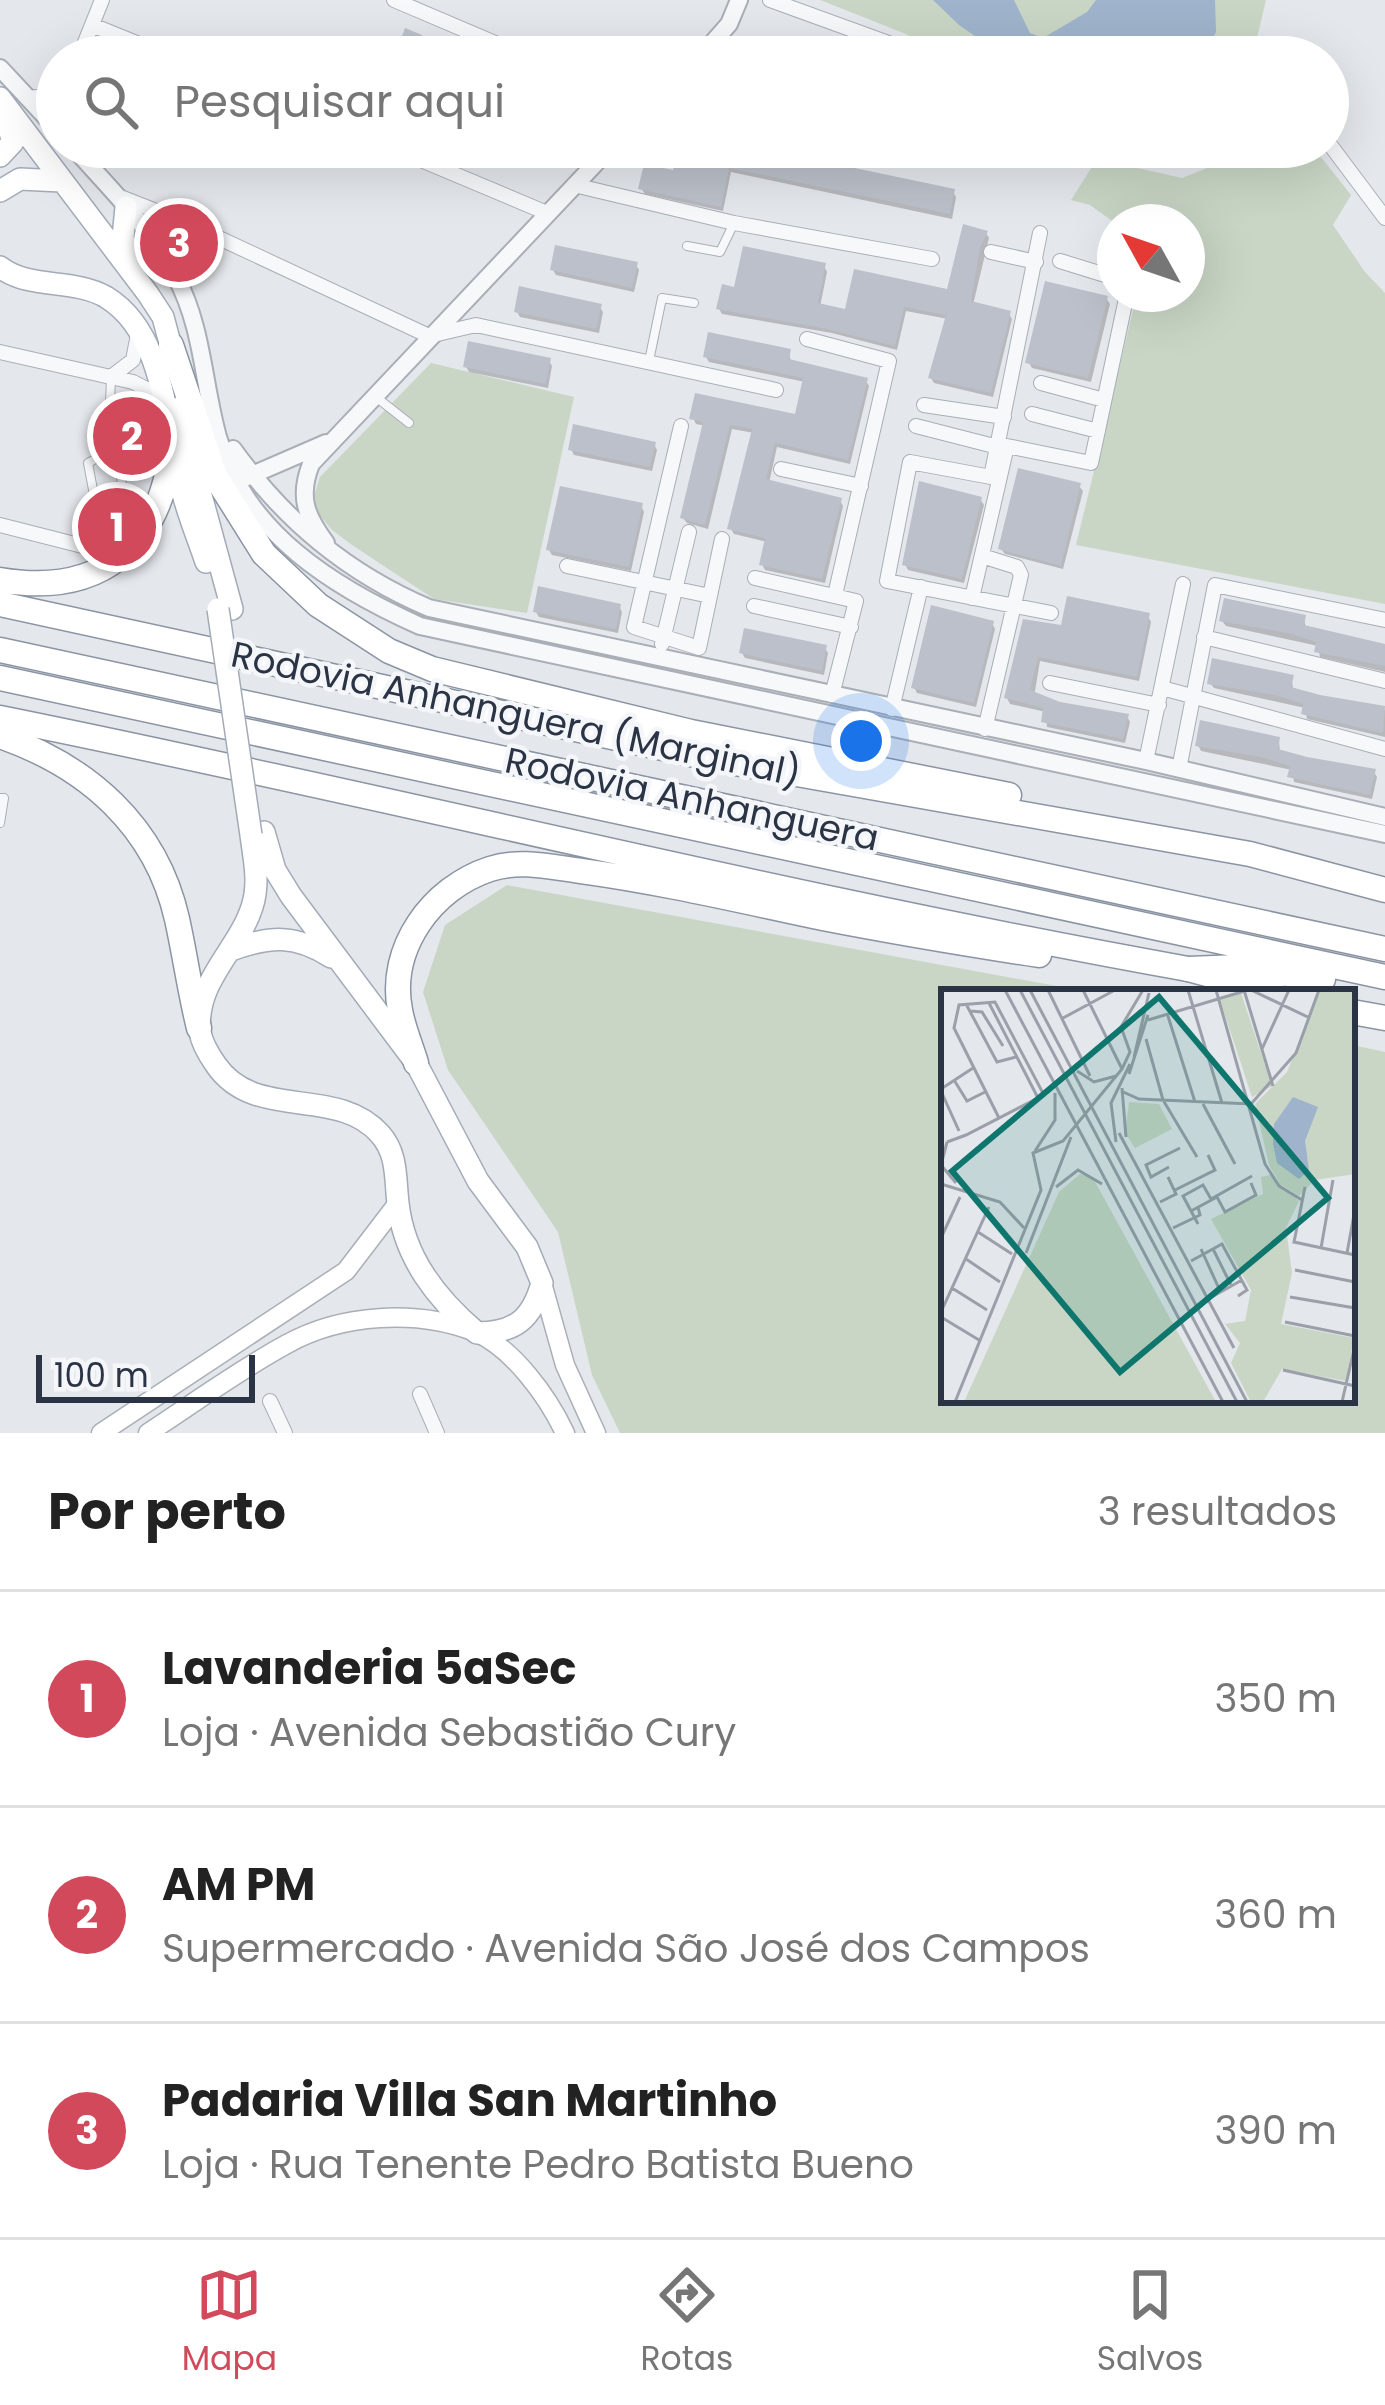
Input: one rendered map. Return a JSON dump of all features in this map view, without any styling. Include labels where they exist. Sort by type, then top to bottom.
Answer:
[{"type":"highway","points":[[171,345],[215,476],[264,554],[318,605],[389,651],[432,669],[691,732],[1148,823],[1250,854]]},
{"type":"highway","points":[[0,580],[35,586],[66,584],[122,556],[144,531],[157,506],[168,478],[172,446]]},
{"type":"highway","name":"Rodovia Anhanguera (Marginal)","points":[[0,604],[718,760],[1250,854],[1385,890]]},
{"type":"highway","name":"Rodovia Anhanguera","points":[[0,650],[1385,949]]},
{"type":"highway","name":"Rodovia Anhanguera","points":[[0,678],[1385,977]]},
{"type":"highway","points":[[0,718],[425,807],[651,860],[1188,969],[1263,989]]},
{"type":"highway","points":[[0,736],[42,750],[81,773],[128,817],[145,841],[177,917],[199,1028]]},
{"type":"highway","points":[[416,1063],[400,1010],[398,976],[408,943],[442,896],[491,869],[516,864],[634,879],[894,932],[1076,962],[1124,958]]},
{"type":"highway","points":[[1188,969],[1240,967],[1385,989]]},
{"type":"highway","points":[[1355,1013],[1385,1018]]},
{"type":"main road","points":[[0,102],[13,142],[0,157]]},
{"type":"main road","points":[[0,102],[36,149]]},
{"type":"main road","points":[[51,168],[163,317],[225,609],[257,833],[257,880],[231,950],[212,976],[199,1028],[212,1060],[238,1087],[287,1102],[340,1108],[381,1134],[394,1163],[398,1203],[410,1245],[431,1287],[442,1303],[531,1378],[565,1433]]},
{"type":"main road","points":[[0,191],[20,179],[61,181]]},
{"type":"main road","points":[[122,201],[124,238],[140,284]]},
{"type":"main road","points":[[0,268],[14,278],[73,285],[101,294],[138,327],[225,609]]},
{"type":"main road","points":[[257,833],[275,870],[337,960],[416,1063],[478,1181],[526,1247],[566,1365],[596,1433]]},
{"type":"main road","points":[[231,950],[262,938],[281,937],[298,939],[337,960]]},
{"type":"main road","points":[[101,1433],[346,1271],[398,1203]]},
{"type":"main road","points":[[148,1433],[290,1342],[367,1319],[405,1318],[477,1333],[503,1333],[530,1314],[542,1283]]},
{"type":"street","points":[[88,36],[102,0]]},
{"type":"street","points":[[394,0],[479,36]]},
{"type":"street","points":[[718,36],[739,0]]},
{"type":"street","points":[[770,0],[869,36]]},
{"type":"street","points":[[92,25],[119,36]]},
{"type":"street","points":[[0,68],[36,106]]},
{"type":"street","points":[[28,98],[36,97]]},
{"type":"street","points":[[92,168],[164,256],[190,307],[216,426],[246,478],[258,514],[326,577],[363,601],[420,626],[1385,835]]},
{"type":"street","points":[[441,168],[547,212]]},
{"type":"street","points":[[338,558],[303,503],[311,464],[591,168]]},
{"type":"street","points":[[1348,168],[1385,218]]},
{"type":"street","points":[[574,185],[734,223],[932,259]]},
{"type":"street","points":[[122,201],[189,224],[429,336],[476,325],[776,391]]},
{"type":"street","points":[[164,256],[189,224]]},
{"type":"street","points":[[1040,233],[991,477],[910,462],[886,581],[1051,613]]},
{"type":"street","points":[[991,252],[1036,262]]},
{"type":"street","points":[[1060,261],[1097,272]]},
{"type":"street","points":[[973,598],[1007,446],[1091,463],[1123,312]]},
{"type":"street","points":[[111,377],[133,360],[138,327]]},
{"type":"street","points":[[807,339],[890,361],[835,595]]},
{"type":"street","points":[[0,352],[133,382],[162,397]]},
{"type":"street","points":[[1041,383],[1104,400]]},
{"type":"street","points":[[924,405],[1004,417]]},
{"type":"street","points":[[1032,414],[1098,431]]},
{"type":"street","points":[[681,426],[634,627],[699,648],[722,539]]},
{"type":"street","points":[[916,426],[998,447]]},
{"type":"street","points":[[246,478],[332,440]]},
{"type":"street","points":[[781,470],[861,486]]},
{"type":"street","points":[[246,478],[338,558],[380,586],[429,608],[1146,761],[1385,817]]},
{"type":"street","points":[[0,525],[122,556]]},
{"type":"street","points":[[659,657],[688,532]]},
{"type":"street","points":[[982,556],[1020,570],[985,729]]},
{"type":"street","points":[[567,566],[710,596]]},
{"type":"street","points":[[755,578],[856,601],[832,695]]},
{"type":"street","points":[[1146,761],[1183,584]]},
{"type":"street","points":[[1179,769],[1214,585],[1385,620]]},
{"type":"street","points":[[892,709],[921,587]]},
{"type":"street","points":[[754,606],[851,627]]},
{"type":"street","points":[[1204,637],[1385,681]]},
{"type":"street","points":[[1050,683],[1159,705]]},
{"type":"street","points":[[1162,688],[1385,749]]},
{"type":"street","points":[[421,1394],[437,1433]]},
{"type":"street","points":[[270,1401],[285,1433]]},
{"type":"lane","points":[[687,246],[720,252],[734,223]]},
{"type":"lane","points":[[649,362],[662,298],[694,303]]},
{"type":"lane","points":[[110,404],[111,377]]},
{"type":"lane","points":[[375,396],[409,423]]},
{"type":"lane","points":[[117,451],[128,520],[124,529],[108,536],[100,527],[88,463],[117,451],[172,446]]},
{"type":"lane","points":[[0,798],[4,799],[0,823]]},
{"type":"green space","points":[[820,0],[1266,0],[1257,36],[906,34]]},
{"type":"green space","points":[[1091,168],[1137,168],[1182,178],[1207,168],[1330,168],[1351,195],[1333,225],[1385,293],[1385,604],[1076,545],[1133,312],[1205,312],[1205,204],[1097,204],[1097,210],[1071,200]]},
{"type":"green space","points":[[431,363],[574,397],[527,613],[434,599],[352,545],[317,512],[314,496],[320,477]]},
{"type":"green space","points":[[507,885],[1073,989],[941,989],[941,1403],[1355,1403],[1355,1046],[1385,1052],[1385,1433],[620,1433],[592,1375],[558,1232],[448,1070],[423,992],[445,925]]},
{"type":"water","points":[[933,0],[1014,0],[1030,33],[1038,36],[975,36]]},
{"type":"water","points":[[1096,0],[1215,0],[1214,36],[1046,36],[1087,12]]},
{"type":"building","points":[[643,168],[729,168],[721,207],[638,189]]},
{"type":"building","points":[[729,168],[854,168],[955,189],[950,214]]},
{"type":"building","points":[[963,224],[988,231],[980,248],[971,301],[1011,311],[991,393],[928,378],[946,315],[904,307],[895,346],[716,309],[722,284],[734,287],[743,246],[826,263],[818,303],[845,309],[854,269],[947,289]]},
{"type":"building","points":[[555,245],[638,262],[632,288],[550,270]]},
{"type":"building","points":[[1045,281],[1097,293],[1097,312],[1104,312],[1088,378],[1025,363]]},
{"type":"building","points":[[519,286],[602,304],[596,329],[514,312]]},
{"type":"building","points":[[708,332],[791,349],[789,359],[868,378],[848,460],[775,443],[766,479],[842,498],[822,579],[759,565],[765,538],[727,529],[752,429],[730,425],[705,525],[680,518],[703,422],[689,419],[695,393],[795,414],[803,378],[703,357]]},
{"type":"building","points":[[468,341],[551,358],[546,384],[463,367]]},
{"type":"building","points":[[573,424],[656,442],[650,467],[568,450]]},
{"type":"building","points":[[1018,468],[1081,483],[1061,566],[998,549]]},
{"type":"building","points":[[919,481],[982,497],[962,579],[902,565]]},
{"type":"building","points":[[560,486],[643,503],[629,567],[546,550]]},
{"type":"building","points":[[538,586],[621,604],[616,629],[533,612]]},
{"type":"building","points":[[1067,596],[1150,613],[1137,677],[1038,657],[1030,690],[1060,702],[1129,714],[1123,739],[1041,722],[1043,708],[1004,698],[1023,619],[1061,625]]},
{"type":"building","points":[[1224,598],[1306,615],[1304,625],[1385,644],[1385,666],[1314,652],[1316,642],[1288,633],[1219,621]]},
{"type":"building","points":[[931,605],[994,621],[974,703],[911,688]]},
{"type":"building","points":[[744,628],[827,645],[822,671],[739,653]]},
{"type":"building","points":[[1212,658],[1294,675],[1291,687],[1385,706],[1383,733],[1301,714],[1303,704],[1275,695],[1207,684]]},
{"type":"building","points":[[1200,720],[1280,737],[1278,749],[1376,769],[1370,795],[1287,777],[1290,766],[1261,757],[1195,746]]},
{"type":"place","name":"Padaria Villa San Martinho","points":[[179,243]]},
{"type":"place","name":"AM PM","points":[[132,436]]},
{"type":"place","name":"Lavanderia 5aSec","points":[[117,527]]}]
